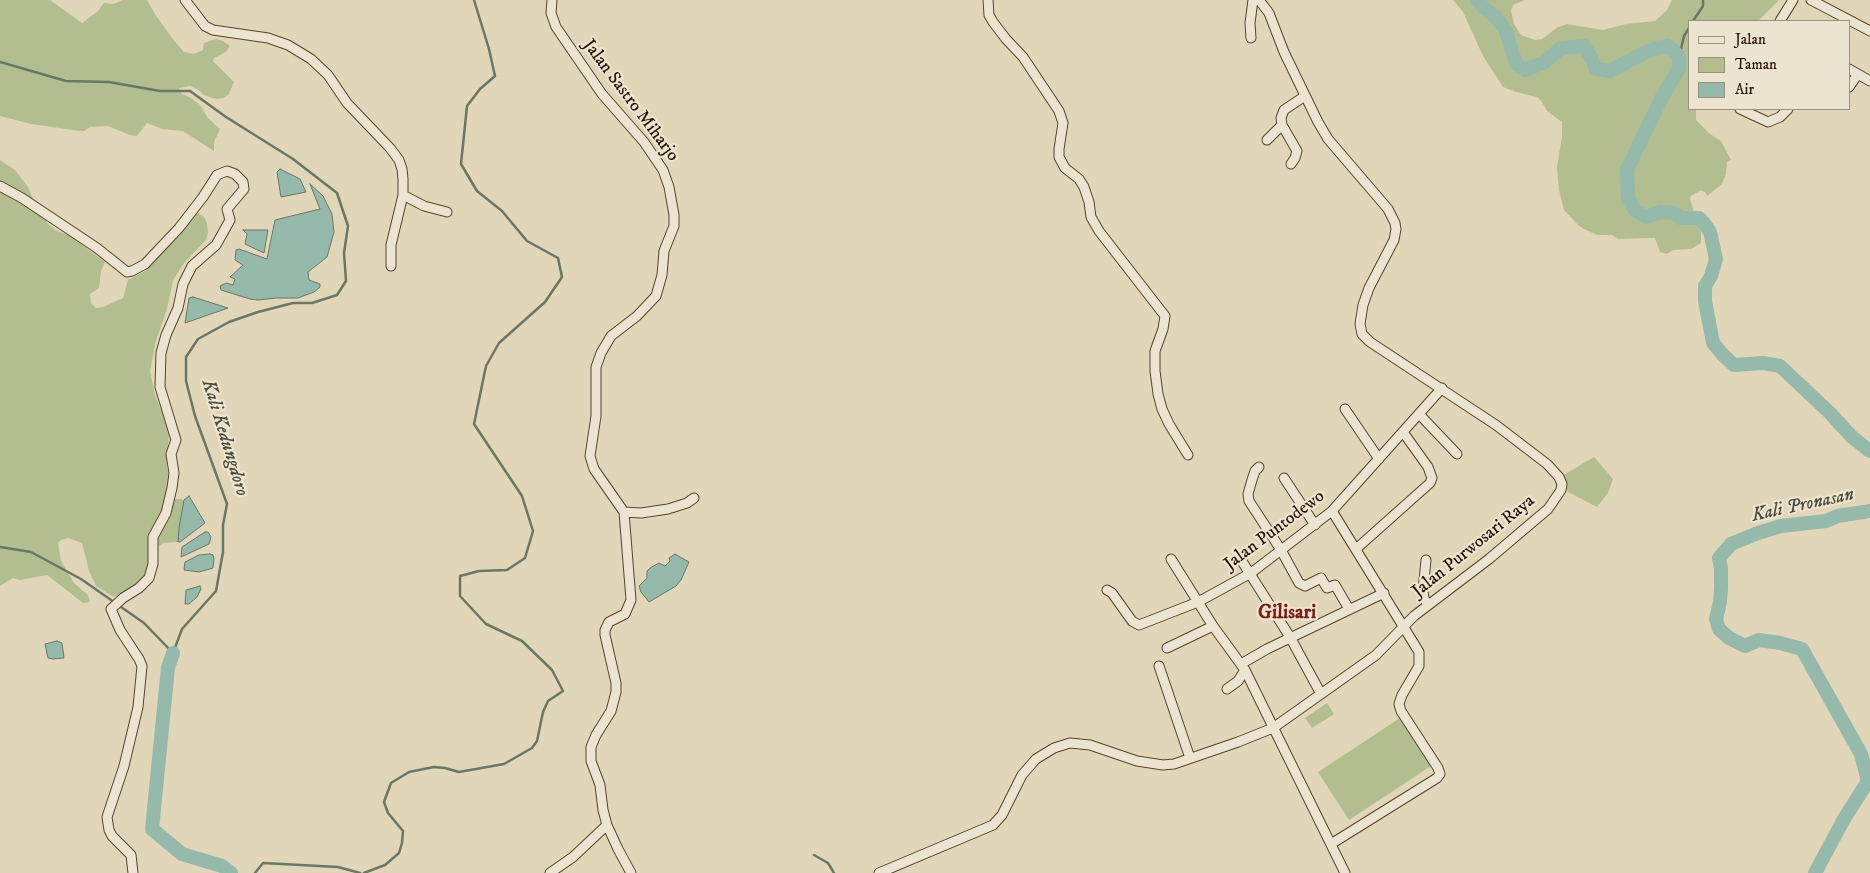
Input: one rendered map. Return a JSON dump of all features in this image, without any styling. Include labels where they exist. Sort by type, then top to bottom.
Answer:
[{"type":"street","points":[[185,0],[200,20],[213,30],[268,38],[288,44],[320,66],[347,103],[395,154],[402,169],[403,194],[392,245],[391,266]]},
{"type":"street","name":"Jalan Sastro Miharjo","points":[[552,0],[551,13],[556,27],[602,94],[644,142],[663,170],[669,187],[674,215],[674,226],[664,252],[661,281],[656,296],[642,312],[612,336],[601,353],[596,368],[596,416],[590,456],[591,462],[624,512]]},
{"type":"street","points":[[988,0],[989,15],[993,22],[1023,57],[1059,111],[1062,122],[1059,149],[1061,161],[1065,168],[1080,179],[1089,202],[1091,217],[1099,231],[1166,316],[1164,329],[1155,351],[1158,394],[1169,424],[1188,455]]},
{"type":"street","points":[[1251,38],[1252,0]]},
{"type":"street","points":[[1259,0],[1269,13],[1284,52],[1305,96],[1284,110],[1281,118],[1282,125],[1296,151],[1296,158],[1291,164]]},
{"type":"street","points":[[1781,20],[1793,0]]},
{"type":"street","points":[[1811,0],[1849,20]]},
{"type":"street","points":[[1850,20],[1870,31]]},
{"type":"street","points":[[1850,70],[1870,81]]},
{"type":"street","points":[[1850,86],[1858,74]]},
{"type":"street","name":"Jalan Purwosari Raya","points":[[879,873],[992,826],[1002,815],[1022,775],[1036,759],[1054,748],[1070,743],[1090,744],[1137,761],[1163,765],[1238,742],[1273,728],[1376,655],[1428,605],[1489,559],[1541,515],[1558,496],[1562,484],[1559,477],[1547,464],[1496,425],[1370,342],[1362,334],[1360,328],[1363,305],[1369,288],[1394,240],[1396,229],[1388,209],[1328,139],[1305,96]]},
{"type":"street","points":[[1742,110],[1768,122],[1780,117],[1787,110]]},
{"type":"street","points":[[1267,140],[1282,125]]},
{"type":"street","points":[[0,186],[22,198],[97,248],[127,272],[145,264],[179,228],[217,175],[227,171],[235,174],[243,182],[244,188],[227,209],[230,220],[216,245],[192,266],[183,284],[178,308],[166,335],[161,354],[160,386],[176,440],[171,454],[174,473],[172,488],[166,513],[153,537],[152,572],[149,578],[140,588],[123,598],[111,609],[120,630],[142,666],[138,708],[124,766],[107,817],[112,836],[131,855],[133,873]]},
{"type":"street","points":[[403,194],[424,206],[447,212]]},
{"type":"street","name":"Jalan Puntodewo","points":[[1107,590],[1112,593],[1132,621],[1137,624],[1198,602],[1251,573],[1332,511],[1442,388]]},
{"type":"street","points":[[1345,409],[1379,458]]},
{"type":"street","points":[[1419,414],[1457,454]]},
{"type":"street","points":[[1356,549],[1430,484],[1432,478],[1428,468],[1403,432]]},
{"type":"street","points":[[1260,467],[1255,471],[1252,480],[1248,494],[1249,501],[1281,550],[1300,585],[1305,586],[1321,578],[1327,588],[1335,585],[1349,609]]},
{"type":"street","points":[[1284,478],[1315,525]]},
{"type":"street","points":[[631,873],[607,825],[600,785],[591,761],[591,748],[596,735],[611,711],[616,692],[604,635],[605,630],[609,622],[626,614],[630,604],[631,589],[624,512],[641,513],[668,509],[687,503],[694,498]]},
{"type":"street","points":[[1331,844],[1437,778],[1440,774],[1398,704],[1420,662],[1419,652],[1332,511]]},
{"type":"street","points":[[1240,558],[1290,637],[1321,694]]},
{"type":"street","points":[[1171,559],[1213,626],[1242,667],[1345,873]]},
{"type":"street","points":[[1426,560],[1423,592],[1428,605]]},
{"type":"street","points":[[1228,688],[1238,681],[1242,667],[1290,637],[1384,593]]},
{"type":"street","points":[[1167,648],[1213,626]]},
{"type":"street","points":[[1159,666],[1190,758]]},
{"type":"street","points":[[556,872],[607,825]]},
{"type":"green space","points":[[0,0],[50,0],[82,23],[98,11],[104,3],[114,4],[122,0],[147,0],[172,38],[184,52],[194,54],[203,50],[204,43],[216,39],[223,41],[230,46],[226,52],[214,58],[213,61],[234,82],[229,94],[223,98],[216,99],[204,95],[199,90],[190,86],[179,88],[182,94],[200,105],[208,118],[220,129],[214,142],[214,151],[183,131],[162,129],[147,123],[137,136],[108,126],[90,127],[80,131],[31,124],[0,116]]},
{"type":"green space","points":[[1453,0],[1525,0],[1513,5],[1511,11],[1514,24],[1521,35],[1535,40],[1542,39],[1558,27],[1567,24],[1603,30],[1626,24],[1655,21],[1667,10],[1672,0],[1779,0],[1759,20],[1688,20],[1688,110],[1696,110],[1696,120],[1710,134],[1721,141],[1731,160],[1727,162],[1726,174],[1722,184],[1707,196],[1701,190],[1691,196],[1690,199],[1701,233],[1701,243],[1691,249],[1673,250],[1667,254],[1660,252],[1655,238],[1618,239],[1612,235],[1597,235],[1578,225],[1564,210],[1559,190],[1557,168],[1562,136],[1562,122],[1547,111],[1537,97],[1503,87],[1483,56],[1463,12]]},
{"type":"green space","points":[[0,160],[15,170],[28,187],[38,211],[49,225],[55,230],[70,236],[105,262],[101,271],[99,288],[90,294],[91,303],[96,308],[123,298],[128,280],[145,271],[155,256],[184,224],[198,213],[204,217],[207,223],[208,233],[206,240],[185,262],[173,280],[167,309],[156,341],[150,371],[155,395],[169,430],[168,474],[165,499],[184,500],[178,542],[164,543],[155,549],[148,570],[139,583],[114,597],[96,586],[89,571],[82,543],[68,538],[58,543],[61,561],[74,583],[88,595],[90,602],[83,603],[47,575],[20,580],[13,578],[0,586]]},
{"type":"green space","points":[[1594,457],[1613,479],[1608,493],[1597,507],[1568,492],[1562,476]]},
{"type":"green space","points":[[1327,703],[1334,714],[1312,728],[1305,718]]},
{"type":"green space","points":[[1400,718],[1431,766],[1349,820],[1318,772]]},
{"type":"water","points":[[280,169],[300,179],[306,192],[281,197],[277,172]]},
{"type":"water","points":[[310,184],[323,196],[332,214],[334,232],[327,257],[308,272],[309,280],[320,284],[320,287],[314,292],[298,298],[258,300],[221,290],[220,286],[226,283],[233,285],[235,279],[230,277],[243,265],[235,260],[236,250],[239,249],[267,259],[275,220],[320,209]]},
{"type":"water","points":[[243,230],[268,230],[264,253],[245,244],[247,234]]},
{"type":"water","points":[[193,297],[228,308],[185,323],[189,298]]},
{"type":"water","points":[[189,496],[205,523],[178,542],[184,500]]},
{"type":"water","points":[[208,532],[211,537],[209,544],[181,557],[182,547]]},
{"type":"water","points":[[210,554],[214,558],[213,568],[199,572],[184,570],[185,562],[199,555]]},
{"type":"water","points":[[675,554],[689,562],[681,580],[676,586],[649,602],[639,586],[647,578],[647,571],[659,563],[665,566],[670,561],[669,558]]},
{"type":"water","points":[[200,586],[201,589],[197,597],[189,604],[185,604],[186,590]]},
{"type":"water","points":[[57,641],[62,643],[64,658],[48,658],[45,644]]},
{"type":"waterway","points":[[364,873],[385,865],[399,853],[403,831],[388,813],[384,802],[391,783],[409,772],[434,767],[459,772],[504,764],[532,748],[537,741],[543,712],[548,701],[563,691],[552,670],[522,641],[486,624],[460,596],[460,576],[479,571],[507,570],[525,558],[533,531],[522,496],[474,424],[486,366],[499,343],[545,302],[562,277],[558,258],[527,241],[502,211],[477,191],[461,164],[467,106],[480,89],[495,76],[474,0]]},
{"type":"waterway","name":"Kali Pronasan","points":[[1477,0],[1496,17],[1506,31],[1516,64],[1525,70],[1545,62],[1561,48],[1584,46],[1596,69],[1610,71],[1657,48],[1668,46],[1674,51],[1679,57],[1679,69],[1662,97],[1627,170],[1628,198],[1635,210],[1646,217],[1660,212],[1674,213],[1681,218],[1699,218],[1710,232],[1716,259],[1711,276],[1705,286],[1705,301],[1713,343],[1723,355],[1734,365],[1763,363],[1780,366],[1830,413],[1852,437],[1870,451]]},
{"type":"waterway","points":[[1694,20],[1703,6],[1703,0]]},
{"type":"waterway","points":[[1679,57],[1684,36],[1688,30]]},
{"type":"waterway","name":"Kali Kedungdoro","points":[[0,62],[66,81],[109,82],[160,91],[190,91],[226,117],[293,159],[337,193],[348,226],[344,253],[346,281],[337,295],[312,303],[293,303],[229,322],[198,339],[186,357],[186,381],[195,416],[227,504],[223,525],[223,552],[216,591],[182,629],[173,653],[144,623],[81,579],[31,552],[0,547]]},
{"type":"waterway","name":"Kali Pronasan","points":[[1815,873],[1844,819],[1868,781],[1861,754],[1802,649],[1759,640],[1745,646],[1729,638],[1719,629],[1716,619],[1721,589],[1719,558],[1731,544],[1758,533],[1781,526],[1826,521],[1838,516],[1870,511]]},
{"type":"waterway","name":"Kali Kedungdoro","points":[[173,653],[168,668],[152,829],[182,854],[222,866],[231,873]]},
{"type":"waterway","points":[[814,855],[828,863],[834,873]]},
{"type":"waterway","points":[[255,873],[263,863],[338,867],[360,873]]},
{"type":"district","name":"Gilisari","points":[[1287,614]]}]
